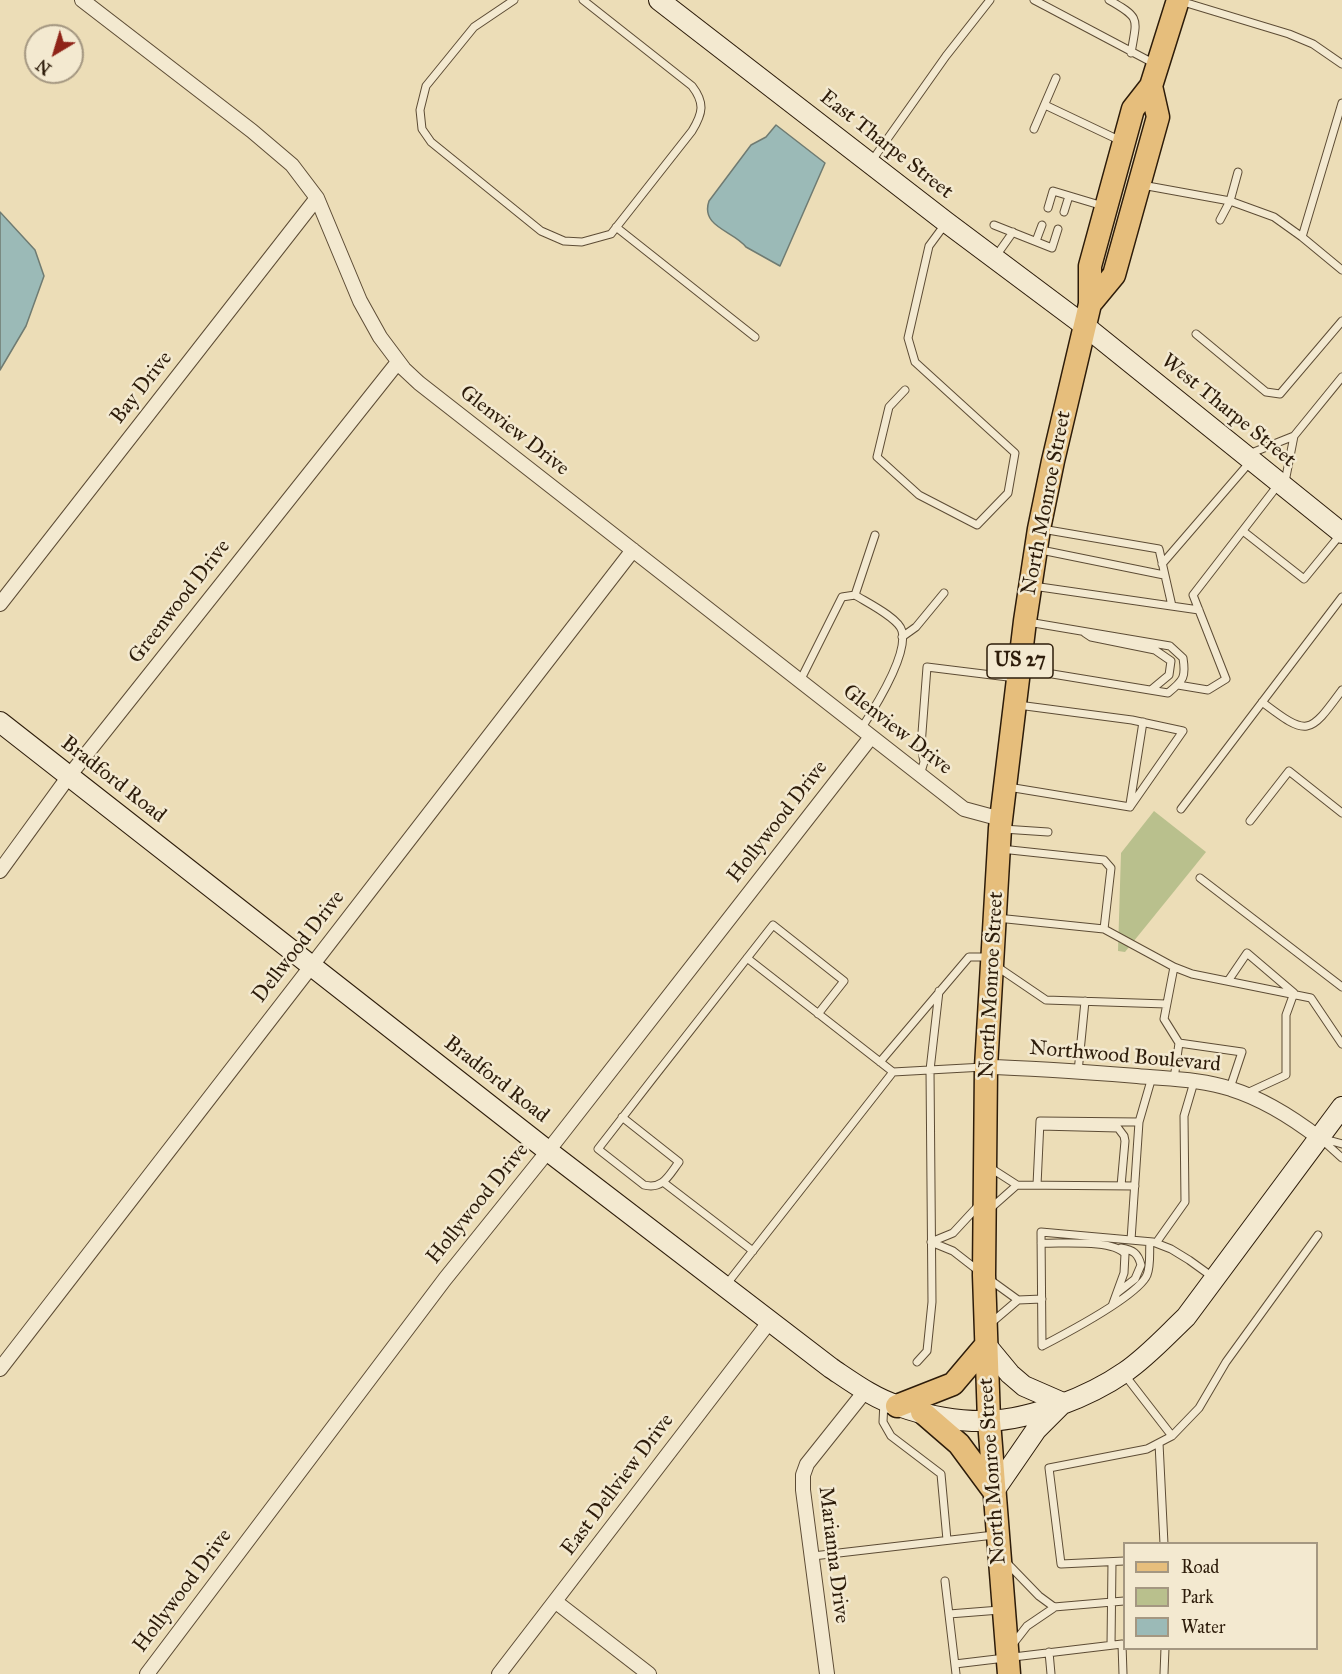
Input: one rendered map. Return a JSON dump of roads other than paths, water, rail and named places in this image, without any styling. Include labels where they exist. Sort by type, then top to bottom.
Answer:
[{"type":"main road","name":"East Tharpe Street","points":[[659,0],[995,259],[1087,315]]},
{"type":"main road","name":"North Monroe Street","points":[[1007,1661],[989,1421],[984,1275],[986,1067],[1000,832],[1030,586],[1053,461],[1087,315],[1090,266],[1133,109],[1154,75],[1178,0]]},
{"type":"main road","name":"North Monroe Street","points":[[1087,315],[1114,275],[1158,117],[1154,75]]},
{"type":"main road","name":"West Tharpe Street","points":[[1087,315],[1249,458],[1342,533]]},
{"type":"main road","name":"Bradford Road","points":[[0,722],[548,1151],[831,1368],[882,1398],[951,1419],[989,1421],[1023,1415],[1063,1403]]},
{"type":"main road","points":[[922,1412],[959,1444],[994,1491],[1036,1431],[1063,1403],[1123,1373],[1186,1317],[1342,1107]]},
{"type":"main road","points":[[882,1398],[952,1384],[985,1337],[1010,1374],[1024,1386],[1063,1403]]},
{"type":"street","name":"Glenview Drive","points":[[82,0],[252,131],[292,165],[317,198],[360,301],[380,338],[418,383],[964,809],[1000,832]]},
{"type":"street","name":"Bay Drive","points":[[0,604],[317,198]]},
{"type":"street","name":"Greenwood Drive","points":[[0,871],[69,776],[398,362]]},
{"type":"street","name":"Dellwood Drive","points":[[0,1370],[633,550]]},
{"type":"street","name":"Hollywood Drive","points":[[147,1674],[445,1279],[548,1151],[866,733]]},
{"type":"street","name":"Northwood Boulevard","points":[[986,1067],[1152,1077],[1230,1088],[1297,1121],[1319,1138]]},
{"type":"street","name":"East Dellview Drive","points":[[499,1674],[770,1321]]},
{"type":"street","name":"Marianna Drive","points":[[827,1674],[813,1556],[802,1490],[803,1475],[807,1464],[882,1398]]},
{"type":"street","points":[[556,1602],[649,1674]]},
{"type":"lane","points":[[514,0],[474,27],[426,86],[420,110],[422,129],[431,142],[541,231],[564,241],[582,243],[611,234],[700,118],[700,96],[692,86],[583,0]]},
{"type":"lane","points":[[870,163],[946,56],[990,0]]},
{"type":"lane","points":[[1034,0],[1131,53],[1154,75]]},
{"type":"lane","points":[[1178,0],[1289,34],[1313,44],[1342,64]]},
{"type":"lane","points":[[1111,1],[1131,13],[1136,24],[1131,53]]},
{"type":"lane","points":[[1034,129],[1056,78]]},
{"type":"lane","points":[[1302,237],[1342,103]]},
{"type":"lane","points":[[1045,105],[1124,142]]},
{"type":"lane","points":[[1220,220],[1230,201],[1238,172]]},
{"type":"lane","points":[[1139,185],[1150,185],[1230,201],[1274,217],[1342,270]]},
{"type":"lane","points":[[1048,208],[1053,192],[1106,207]]},
{"type":"lane","points":[[1064,212],[1069,196]]},
{"type":"lane","points":[[905,390],[889,407],[877,457],[919,495],[976,525],[1008,493],[1014,453],[915,362],[908,338],[929,246],[946,222]]},
{"type":"lane","points":[[994,225],[1052,248],[1058,229]]},
{"type":"lane","points":[[1036,241],[1042,225]]},
{"type":"lane","points":[[616,227],[755,337]]},
{"type":"lane","points":[[995,259],[1013,232]]},
{"type":"lane","points":[[1196,334],[1266,392],[1280,394],[1342,321]]},
{"type":"lane","points":[[1162,564],[1249,458],[1294,436],[1342,377]]},
{"type":"lane","points":[[1178,685],[1208,690],[1226,679],[1193,595],[1282,485],[1294,436]]},
{"type":"lane","points":[[1243,531],[1304,579],[1342,533]]},
{"type":"lane","points":[[855,595],[875,535]]},
{"type":"lane","points":[[1038,539],[1159,549],[1172,606]]},
{"type":"lane","points":[[1038,539],[1164,575]]},
{"type":"lane","points":[[1030,586],[1199,610]]},
{"type":"lane","points":[[902,637],[916,627],[944,593]]},
{"type":"lane","points":[[800,681],[842,597],[855,595],[896,621],[902,631],[902,645],[866,733]]},
{"type":"lane","points":[[1181,809],[1342,597]]},
{"type":"lane","points":[[920,775],[924,762],[921,746],[927,667],[1019,673],[1168,693],[1178,685],[1185,673],[1183,658],[1170,645],[1025,621]]},
{"type":"lane","points":[[1079,630],[1091,637],[1155,650],[1171,662],[1169,675],[1151,690]]},
{"type":"lane","points":[[1262,702],[1288,722],[1304,728],[1318,723],[1342,690]]},
{"type":"lane","points":[[1015,704],[1143,722],[1183,731],[1130,807]]},
{"type":"lane","points":[[1130,807],[1143,722]]},
{"type":"lane","points":[[1250,821],[1289,771],[1342,813]]},
{"type":"lane","points":[[1005,787],[1130,807]]},
{"type":"lane","points":[[1000,832],[1048,832]]},
{"type":"lane","points":[[1000,832],[1108,863],[1111,868],[1104,929]]},
{"type":"lane","points":[[1200,878],[1342,987]]},
{"type":"lane","points":[[995,918],[1104,929],[1174,967],[1192,974],[1311,998],[1342,1044]]},
{"type":"lane","points":[[622,1118],[679,1162],[661,1185],[653,1187],[644,1185],[598,1149],[622,1118],[747,958],[773,925],[844,981],[818,1014]]},
{"type":"lane","points":[[1228,981],[1247,953],[1294,993]]},
{"type":"lane","points":[[880,1062],[969,957],[993,960],[1047,1000],[1166,1004]]},
{"type":"lane","points":[[747,958],[893,1072],[986,1067]]},
{"type":"lane","points":[[1174,967],[1164,1019],[1179,1043],[1174,1079]]},
{"type":"lane","points":[[917,1362],[927,1351],[932,1302],[930,1070],[939,991]]},
{"type":"lane","points":[[1245,1094],[1286,1076],[1286,1015],[1294,993]]},
{"type":"lane","points":[[1078,1072],[1085,1001]]},
{"type":"lane","points":[[1179,1043],[1242,1052],[1230,1088]]},
{"type":"lane","points":[[725,1286],[893,1072]]},
{"type":"lane","points":[[1131,1240],[1139,1122],[1152,1077]]},
{"type":"lane","points":[[1194,1082],[1184,1116],[1185,1202],[1153,1243],[1147,1274],[1142,1283],[1112,1306],[1042,1346],[1041,1232],[1153,1243],[1189,1260],[1214,1279]]},
{"type":"lane","points":[[1037,1185],[1040,1121],[1139,1122]]},
{"type":"lane","points":[[1040,1126],[1118,1128],[1125,1141],[1121,1186]]},
{"type":"lane","points":[[1319,1138],[1342,1144]]},
{"type":"lane","points":[[1319,1138],[1342,1158]]},
{"type":"lane","points":[[985,1164],[1017,1185],[1135,1186]]},
{"type":"lane","points":[[663,1182],[753,1251]]},
{"type":"lane","points":[[931,1242],[953,1233],[985,1206],[1017,1185]]},
{"type":"lane","points":[[1123,1561],[1061,1564],[1049,1468],[1147,1449],[1172,1436],[1199,1408],[1226,1362],[1318,1235]]},
{"type":"lane","points":[[931,1242],[952,1251],[1018,1300],[1042,1299]]},
{"type":"lane","points":[[1041,1243],[1109,1245],[1132,1250],[1139,1257],[1142,1265],[1135,1279],[1117,1293]]},
{"type":"lane","points":[[1112,1306],[1124,1273],[1125,1254],[1121,1248]]},
{"type":"lane","points":[[985,1337],[1018,1300]]},
{"type":"lane","points":[[1123,1373],[1172,1436]]},
{"type":"lane","points":[[882,1398],[883,1422],[887,1431],[941,1474],[947,1540]]},
{"type":"lane","points":[[1159,1443],[1164,1542]]},
{"type":"lane","points":[[813,1556],[947,1540],[997,1544],[1039,1596],[1055,1607]]},
{"type":"lane","points":[[1111,1645],[1112,1562]]},
{"type":"lane","points":[[945,1581],[956,1674]]},
{"type":"lane","points":[[1007,1661],[1027,1626],[1055,1607],[1123,1601]]},
{"type":"lane","points":[[949,1614],[1002,1610]]},
{"type":"lane","points":[[954,1664],[1007,1661],[1122,1644],[1123,1674]]},
{"type":"lane","points":[[1164,1674],[1165,1650]]},
{"type":"lane","points":[[1049,1653],[1051,1674]]},
{"type":"water","points":[[776,125],[825,163],[780,266],[746,247],[741,241],[720,228],[709,217],[708,210],[709,201],[751,145],[766,137]]},
{"type":"water","points":[[0,212],[35,250],[44,276],[26,326],[0,370]]}]
